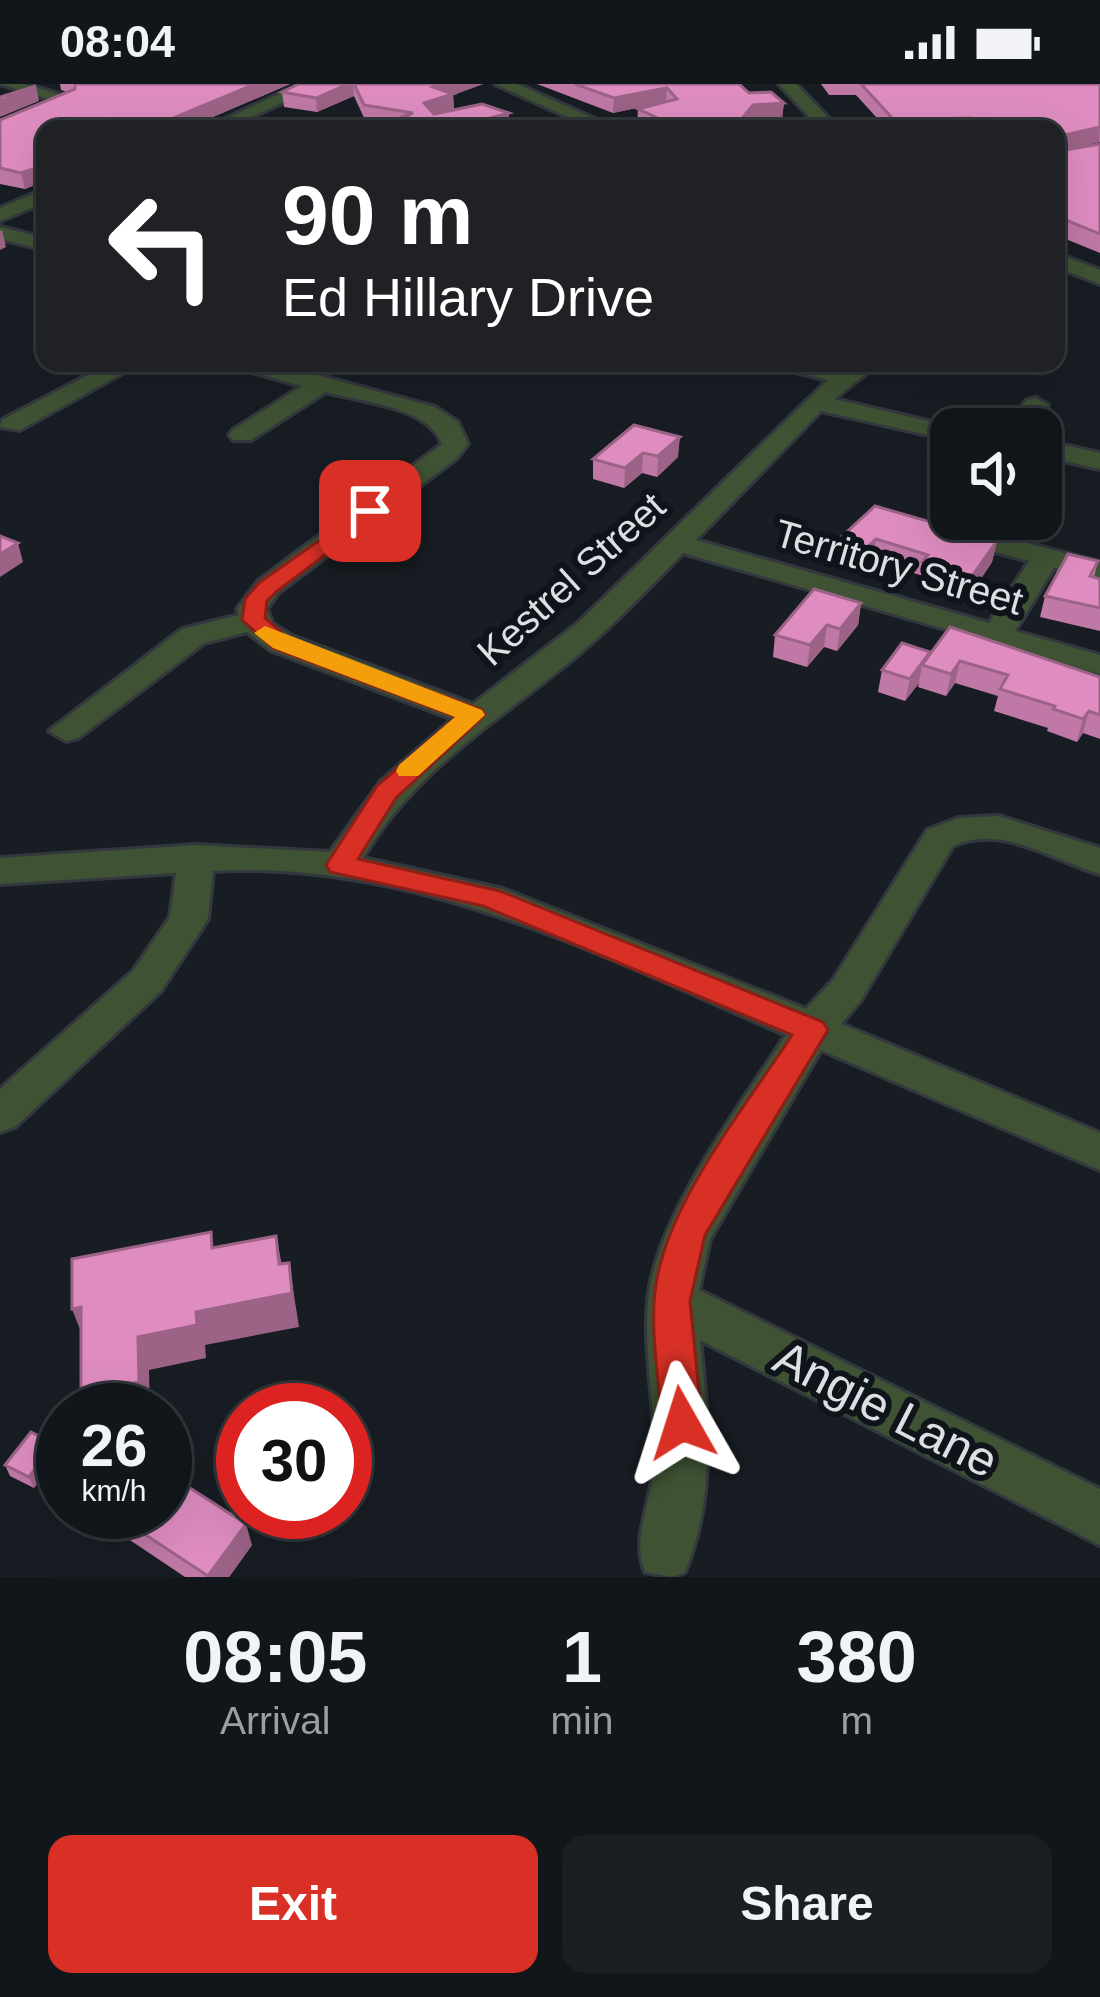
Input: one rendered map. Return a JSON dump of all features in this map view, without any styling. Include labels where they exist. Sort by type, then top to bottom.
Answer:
[{"type":"street","points":[[0,128],[68,99],[5,84]]},
{"type":"street","points":[[235,120],[314,84]]},
{"type":"street","points":[[502,84],[589,120]]},
{"type":"street","points":[[787,84],[821,120]]},
{"type":"street","points":[[503,104],[538,96]]},
{"type":"street","points":[[621,120],[631,117]]},
{"type":"street","points":[[0,214],[36,199]]},
{"type":"street","points":[[0,233],[36,242]]},
{"type":"street","points":[[1065,263],[1100,278]]},
{"type":"street","points":[[11,425],[112,372]]},
{"type":"street","points":[[254,620],[256,599],[268,587],[455,444],[441,419],[322,384],[257,372]]},
{"type":"street","name":"Kestrel Street","points":[[340,865],[386,792],[473,715],[543,669],[677,543],[815,402],[854,372]]},
{"type":"street","points":[[242,434],[322,384]]},
{"type":"street","points":[[815,402],[930,427]]},
{"type":"street","points":[[1062,453],[1100,461]]},
{"type":"street","points":[[982,540],[1100,572]]},
{"type":"street","name":"Territory Street","points":[[677,543],[1100,665]]},
{"type":"street","points":[[996,636],[1046,557]]},
{"type":"street","points":[[254,620],[281,644],[473,715]]},
{"type":"street","points":[[66,731],[193,636],[254,620]]},
{"type":"street","points":[[664,1552],[680,1484],[672,1301],[688,1234],[712,1187],[812,1030],[847,990],[940,838],[954,828],[1000,827],[1100,862]]},
{"type":"street","points":[[0,1115],[147,981],[188,919],[196,857]]},
{"type":"street","points":[[0,872],[196,857],[340,865],[490,898],[1100,1152]]},
{"type":"street","name":"Angie Lane","points":[[672,1301],[1100,1518]]},
{"type":"building","points":[[75,84],[255,84],[169,120],[36,120],[36,168],[21,173],[0,168],[0,120],[75,89]]},
{"type":"building","points":[[299,84],[348,84],[316,98],[282,92]]},
{"type":"building","points":[[354,84],[442,84],[433,87],[453,94],[424,103],[434,114],[482,104],[509,113],[483,120],[415,120],[404,116],[413,113],[364,105]]},
{"type":"building","points":[[575,84],[739,84],[749,93],[771,92],[784,103],[753,105],[743,117],[802,120],[662,120],[638,109],[677,99],[667,88],[614,98]]},
{"type":"building","points":[[861,84],[1100,84],[1100,127],[1065,135],[1065,120],[894,120]]},
{"type":"building","points":[[1100,144],[1100,234],[1065,220],[1065,150]]},
{"type":"building","points":[[634,425],[680,437],[658,456],[643,453],[625,468],[593,459]]},
{"type":"building","points":[[875,506],[930,522],[930,540],[997,541],[972,576],[922,562],[928,555],[876,539],[865,549],[838,540]]},
{"type":"building","points":[[0,536],[18,543],[0,554]]},
{"type":"building","points":[[1068,554],[1098,561],[1090,576],[1100,579],[1100,608],[1045,596]]},
{"type":"building","points":[[814,589],[861,603],[840,629],[827,625],[810,645],[775,635]]},
{"type":"building","points":[[950,627],[1100,677],[1100,715],[1089,711],[1083,719],[1000,689],[1008,675],[960,661],[951,674],[922,665]]},
{"type":"building","points":[[902,643],[930,652],[910,679],[882,670]]},
{"type":"building","points":[[211,1232],[212,1248],[276,1236],[279,1264],[289,1263],[292,1293],[196,1312],[197,1325],[138,1337],[139,1382],[81,1383],[81,1307],[72,1309],[72,1259]]},
{"type":"building","points":[[31,1432],[36,1435],[36,1468],[29,1477],[5,1465]]},
{"type":"building","points":[[192,1489],[216,1505],[216,1539],[235,1539],[208,1576],[152,1539],[192,1539]]},
{"type":"slow traffic","points":[[265,633],[281,644],[473,715],[409,771]]},
{"type":"route","points":[[370,511],[268,587],[256,599],[254,620],[281,644],[473,715],[386,792],[340,865],[490,898],[812,1030],[712,1187],[688,1234],[672,1301],[682,1423]]}]
